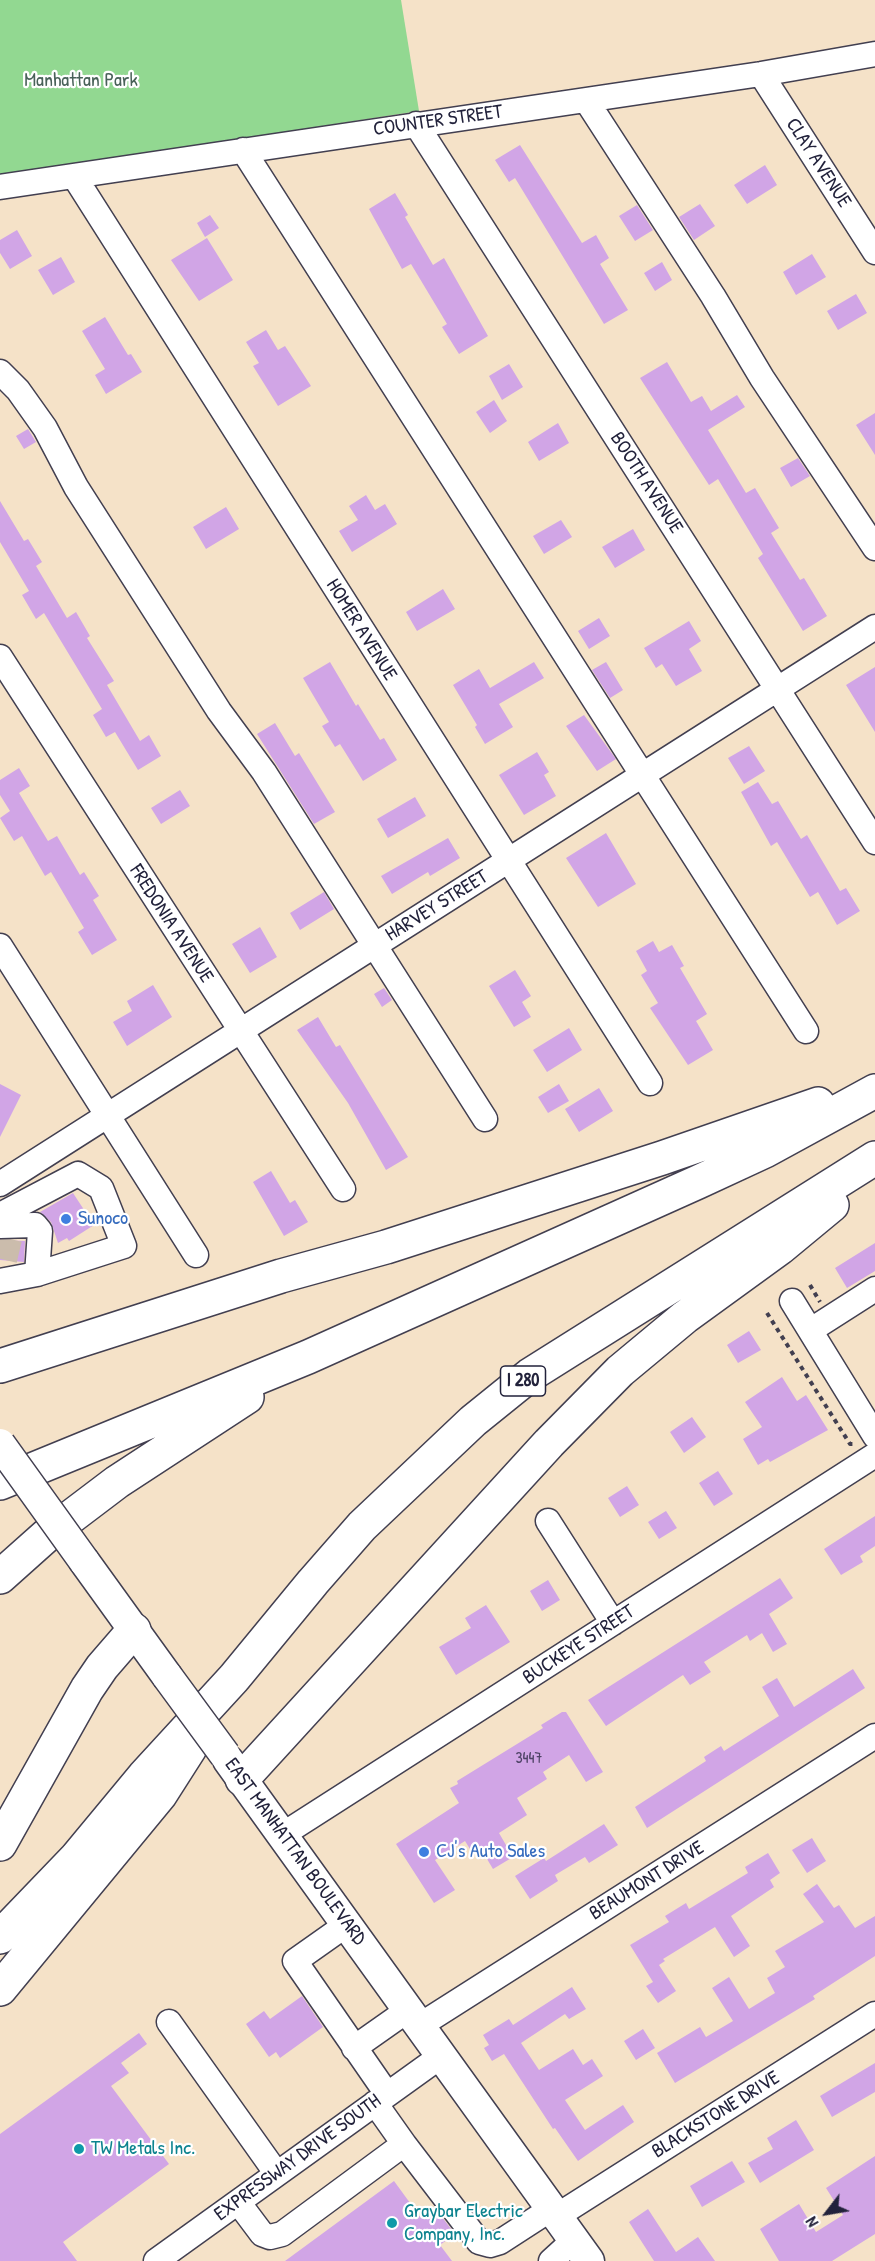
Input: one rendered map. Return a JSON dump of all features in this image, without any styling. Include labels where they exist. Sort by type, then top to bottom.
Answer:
[{"type":"highway","points":[[0,1366],[641,1165],[875,1084]]},
{"type":"highway","points":[[0,1484],[91,1444],[308,1357],[736,1164],[875,1091]]},
{"type":"highway","name":"I 280","points":[[234,1678],[362,1526],[473,1421],[549,1363],[875,1158]]},
{"type":"highway","points":[[233,1767],[620,1371],[685,1317],[780,1248],[875,1170]]},
{"type":"highway","points":[[0,1577],[47,1534],[117,1482],[308,1357]]},
{"type":"highway","points":[[0,1844],[87,1689],[102,1667],[134,1630]]},
{"type":"highway","points":[[0,1937],[69,1866],[144,1776],[234,1678]]},
{"type":"highway","points":[[0,1989],[160,1795],[234,1678]]},
{"type":"main road","name":"EAST MANHATTAN BOULEVARD","points":[[0,1444],[581,2250]]},
{"type":"street","name":"COUNTER STREET","points":[[0,187],[761,74],[875,54]]},
{"type":"street","name":"CLAY AVENUE","points":[[761,74],[875,252]]},
{"type":"street","points":[[586,100],[713,296],[762,378],[875,548]]},
{"type":"street","name":"BOOTH AVENUE","points":[[416,124],[875,842]]},
{"type":"street","points":[[243,150],[644,774],[806,1031]]},
{"type":"street","name":"HOMER AVENUE","points":[[74,176],[650,1083]]},
{"type":"street","points":[[0,372],[18,390],[45,428],[76,487],[113,546],[224,718],[264,772],[485,1119]]},
{"type":"street","name":"HARVEY STREET","points":[[0,1184],[875,627]]},
{"type":"street","name":"FREDONIA AVENUE","points":[[0,657],[343,1189]]},
{"type":"street","points":[[0,946],[196,1255]]},
{"type":"street","points":[[33,1163],[48,1190]]},
{"type":"street","points":[[6,1242],[48,1190],[78,1174],[101,1188],[124,1246],[37,1274]]},
{"type":"street","points":[[6,1242],[35,1225],[40,1231],[37,1274]]},
{"type":"street","points":[[6,1242],[37,1274]]},
{"type":"street","points":[[810,1330],[875,1288]]},
{"type":"street","points":[[792,1301],[810,1330],[869,1445]]},
{"type":"street","name":"BUCKEYE STREET","points":[[282,1835],[613,1623],[869,1445]]},
{"type":"street","points":[[548,1521],[613,1623]]},
{"type":"street","name":"BEAUMONT DRIVE","points":[[354,2049],[414,2018],[875,1736]]},
{"type":"street","points":[[238,2202],[262,2234],[270,2237],[282,2234],[404,2144],[354,2049],[295,1961],[346,1925]]},
{"type":"street","name":"BLACKSTONE DRIVE","points":[[404,2144],[479,2242],[490,2245],[500,2242],[554,2212],[875,2014]]},
{"type":"street","points":[[169,2022],[277,2174]]},
{"type":"street","name":"EXPRESSWAY DRIVE SOUTH","points":[[156,2261],[441,2056]]},
{"type":"street","points":[[551,2261],[581,2250]]},
{"type":"path","points":[[767,1313],[850,1444],[869,1445]]},
{"type":"green space","name":"Manhattan Park","points":[[0,0],[401,0],[419,111],[0,176]]},
{"type":"building","points":[[520,145],[582,243],[596,235],[609,258],[600,264],[628,310],[604,324],[515,178],[509,182],[495,160]]},
{"type":"building","points":[[765,165],[777,185],[747,204],[734,185]]},
{"type":"building","points":[[395,193],[408,215],[405,217],[433,265],[444,258],[488,336],[459,354],[442,327],[447,324],[411,264],[402,269],[369,209]]},
{"type":"building","points":[[700,204],[715,226],[694,240],[679,217]]},
{"type":"building","points":[[637,205],[653,230],[635,241],[619,216]]},
{"type":"building","points":[[210,215],[219,228],[205,237],[197,223]]},
{"type":"building","points":[[17,230],[32,256],[10,269],[0,253],[0,240]]},
{"type":"building","points":[[207,238],[233,280],[199,301],[171,260]]},
{"type":"building","points":[[812,254],[826,277],[796,295],[783,272]]},
{"type":"building","points":[[61,257],[75,282],[53,295],[38,270]]},
{"type":"building","points":[[662,262],[672,280],[655,291],[644,273]]},
{"type":"building","points":[[856,294],[867,313],[838,330],[827,311]]},
{"type":"building","points":[[105,317],[128,355],[131,354],[142,372],[106,394],[95,375],[105,369],[82,331]]},
{"type":"building","points":[[266,330],[278,350],[285,346],[311,386],[278,406],[253,366],[259,363],[246,342]]},
{"type":"building","points":[[667,362],[691,402],[702,396],[711,411],[737,395],[745,407],[708,430],[746,493],[755,488],[779,528],[771,533],[800,580],[804,578],[827,616],[803,631],[758,558],[763,554],[718,479],[709,485],[640,378]]},
{"type":"building","points":[[509,364],[523,387],[502,400],[489,376]]},
{"type":"building","points":[[494,400],[507,421],[490,433],[476,412]]},
{"type":"building","points":[[875,413],[875,455],[856,425]]},
{"type":"building","points":[[558,423],[569,443],[539,461],[528,442]]},
{"type":"building","points":[[28,429],[36,442],[24,449],[16,436]]},
{"type":"building","points":[[798,458],[810,476],[791,487],[780,468]]},
{"type":"building","points":[[366,495],[375,510],[385,504],[397,524],[352,552],[339,531],[358,520],[349,506]]},
{"type":"building","points":[[0,501],[24,541],[28,539],[42,562],[36,566],[67,618],[76,612],[90,636],[87,638],[114,681],[107,685],[140,741],[149,735],[161,756],[138,770],[115,732],[106,737],[93,715],[102,709],[44,613],[36,619],[22,595],[29,591],[0,542]]},
{"type":"building","points":[[226,507],[239,529],[206,549],[193,527]]},
{"type":"building","points":[[561,520],[572,537],[544,554],[533,536]]},
{"type":"building","points":[[633,529],[645,550],[615,568],[602,547]]},
{"type":"building","points":[[443,589],[455,609],[417,631],[406,612]]},
{"type":"building","points":[[599,618],[610,636],[589,649],[578,631]]},
{"type":"building","points":[[689,621],[701,641],[689,649],[702,671],[676,686],[662,664],[656,668],[644,648]]},
{"type":"building","points":[[330,662],[356,706],[358,704],[380,740],[384,738],[397,760],[363,781],[340,744],[335,747],[322,726],[329,722],[303,678]]},
{"type":"building","points":[[534,662],[544,678],[499,704],[513,727],[485,744],[475,727],[477,725],[453,685],[479,669],[490,688]]},
{"type":"building","points":[[606,662],[623,690],[610,698],[592,670]]},
{"type":"building","points":[[875,667],[875,732],[846,685]]},
{"type":"building","points":[[584,715],[616,759],[597,771],[566,726]]},
{"type":"building","points":[[275,723],[295,756],[299,753],[335,812],[314,824],[257,734]]},
{"type":"building","points":[[749,746],[765,771],[744,784],[728,758]]},
{"type":"building","points":[[537,752],[549,772],[544,775],[556,796],[524,815],[499,775]]},
{"type":"building","points":[[19,768],[30,786],[19,793],[48,841],[57,836],[80,875],[84,872],[99,896],[93,900],[117,940],[92,955],[78,932],[84,928],[51,872],[45,876],[22,836],[14,841],[0,818],[10,811],[0,795],[0,780]]},
{"type":"building","points":[[758,782],[772,804],[778,801],[801,839],[807,835],[840,891],[846,888],[860,911],[837,925],[818,892],[810,897],[777,842],[771,846],[741,792]]},
{"type":"building","points":[[180,790],[190,806],[161,824],[151,808]]},
{"type":"building","points":[[415,797],[426,816],[388,838],[377,819]]},
{"type":"building","points":[[606,833],[636,884],[598,907],[566,858]]},
{"type":"building","points":[[448,838],[460,858],[430,876],[428,872],[392,894],[381,876]]},
{"type":"building","points":[[324,892],[334,909],[300,930],[290,913]]},
{"type":"building","points":[[260,927],[277,957],[250,973],[232,944]]},
{"type":"building","points":[[653,941],[659,952],[672,945],[684,966],[680,968],[707,1014],[696,1021],[713,1050],[688,1065],[650,1008],[658,1003],[641,975],[647,971],[636,951]]},
{"type":"building","points":[[515,970],[531,996],[522,1002],[531,1017],[514,1027],[489,986]]},
{"type":"building","points":[[153,985],[172,1017],[127,1046],[113,1022],[132,1011],[127,1001]]},
{"type":"building","points":[[384,988],[392,1000],[382,1007],[374,994]]},
{"type":"building","points":[[318,1017],[336,1047],[340,1045],[408,1157],[386,1170],[348,1103],[297,1030]]},
{"type":"building","points":[[569,1028],[582,1050],[547,1072],[533,1050]]},
{"type":"building","points":[[0,1084],[21,1095],[0,1137]]},
{"type":"building","points":[[559,1084],[569,1101],[548,1113],[538,1097]]},
{"type":"building","points":[[599,1088],[613,1111],[579,1132],[565,1109]]},
{"type":"building","points":[[271,1171],[290,1203],[295,1200],[308,1222],[284,1236],[253,1182]]},
{"type":"building","name":"Sunoco","points":[[73,1193],[94,1225],[69,1241],[67,1238],[58,1243],[51,1222],[40,1212]]},
{"type":"building","points":[[0,1240],[25,1241],[24,1262],[0,1260]]},
{"type":"building","points":[[875,1243],[875,1271],[847,1288],[835,1268]]},
{"type":"building","points":[[749,1331],[761,1350],[738,1363],[727,1345]]},
{"type":"building","points":[[782,1377],[797,1401],[806,1395],[828,1430],[770,1462],[768,1459],[758,1465],[743,1439],[762,1427],[745,1402]]},
{"type":"building","points":[[692,1417],[706,1437],[684,1453],[670,1432]]},
{"type":"building","points":[[718,1471],[733,1494],[714,1506],[699,1483]]},
{"type":"building","points":[[627,1486],[639,1505],[620,1517],[608,1498]]},
{"type":"building","points":[[666,1511],[677,1528],[659,1539],[648,1522]]},
{"type":"building","points":[[875,1516],[875,1546],[860,1556],[863,1562],[841,1575],[824,1549]]},
{"type":"building","points":[[780,1578],[793,1598],[769,1614],[787,1644],[773,1652],[762,1633],[750,1641],[747,1635],[704,1662],[711,1672],[690,1685],[683,1675],[606,1726],[588,1700]]},
{"type":"building","points":[[548,1580],[560,1600],[542,1611],[530,1591]]},
{"type":"building","points":[[486,1605],[510,1642],[456,1675],[439,1647],[471,1628],[465,1618]]},
{"type":"building","points":[[853,1669],[865,1688],[647,1828],[635,1807],[706,1761],[704,1757],[721,1746],[724,1751],[779,1716],[762,1687],[777,1678],[794,1707]]},
{"type":"building","points":[[562,1712],[566,1712],[603,1772],[586,1782],[569,1755],[543,1772],[547,1779],[517,1798],[527,1815],[499,1833],[513,1857],[493,1869],[478,1844],[470,1849],[465,1841],[435,1860],[455,1890],[434,1903],[396,1844],[459,1803],[450,1788],[458,1784],[457,1781],[543,1728],[541,1725]]},
{"type":"building","points":[[604,1824],[618,1845],[589,1863],[585,1857],[555,1875],[558,1881],[530,1899],[515,1876],[544,1858],[546,1861]]},
{"type":"building","points":[[812,1838],[826,1861],[807,1873],[792,1850]]},
{"type":"building","points":[[768,1853],[780,1873],[770,1880],[774,1887],[731,1916],[750,1946],[734,1957],[715,1927],[663,1959],[665,1961],[659,1965],[676,1991],[658,2003],[646,1986],[653,1982],[630,1945],[669,1922],[665,1916],[686,1903],[689,1909],[748,1873],[745,1867]]},
{"type":"building","points":[[817,1884],[834,1908],[839,1905],[855,1928],[875,1916],[875,1956],[813,1996],[815,1999],[675,2083],[657,2053],[700,2027],[706,2037],[733,2021],[712,1988],[729,1977],[749,2009],[775,1993],[767,1978],[785,1967],[775,1951],[824,1922],[803,1894]]},
{"type":"building","points":[[572,1987],[586,2009],[569,2019],[565,2014],[521,2043],[539,2070],[573,2049],[583,2065],[592,2059],[603,2076],[565,2100],[585,2130],[623,2105],[634,2122],[578,2161],[555,2128],[553,2129],[504,2054],[492,2061],[484,2048],[489,2045],[483,2035],[509,2019],[513,2025]]},
{"type":"building","points":[[302,1996],[323,2027],[280,2058],[276,2052],[269,2057],[246,2024],[264,2011],[270,2019]]},
{"type":"building","points":[[643,2029],[655,2048],[636,2060],[624,2041]]},
{"type":"building","name":"TW Metals Inc.","points":[[139,2033],[147,2044],[121,2063],[129,2073],[111,2086],[169,2164],[63,2242],[77,2261],[0,2261],[0,2134]]},
{"type":"building","points":[[875,2063],[875,2092],[832,2117],[820,2096]]},
{"type":"building","points":[[796,2120],[814,2150],[760,2183],[748,2163],[773,2149],[767,2138]]},
{"type":"building","points":[[875,2156],[875,2234],[832,2261],[779,2261],[760,2229],[799,2204],[816,2232],[843,2215],[826,2188]]},
{"type":"building","points":[[732,2161],[745,2182],[702,2207],[690,2186]]},
{"type":"building","name":"Graybar Electric Company, Inc.","points":[[394,2181],[421,2218],[435,2208],[455,2234],[440,2245],[452,2261],[285,2261]]},
{"type":"building","points":[[648,2209],[676,2252],[698,2237],[715,2261],[654,2261],[629,2222]]},
{"type":"tunnel","points":[[5,1260],[10,1239]]},
{"type":"place","name":"Sunoco","points":[[66,1219]]},
{"type":"place","name":"CJ's Auto Sales","points":[[424,1852]]},
{"type":"place","name":"TW Metals Inc.","points":[[79,2149]]},
{"type":"place","name":"Graybar Electric Company, Inc.","points":[[392,2223]]}]
